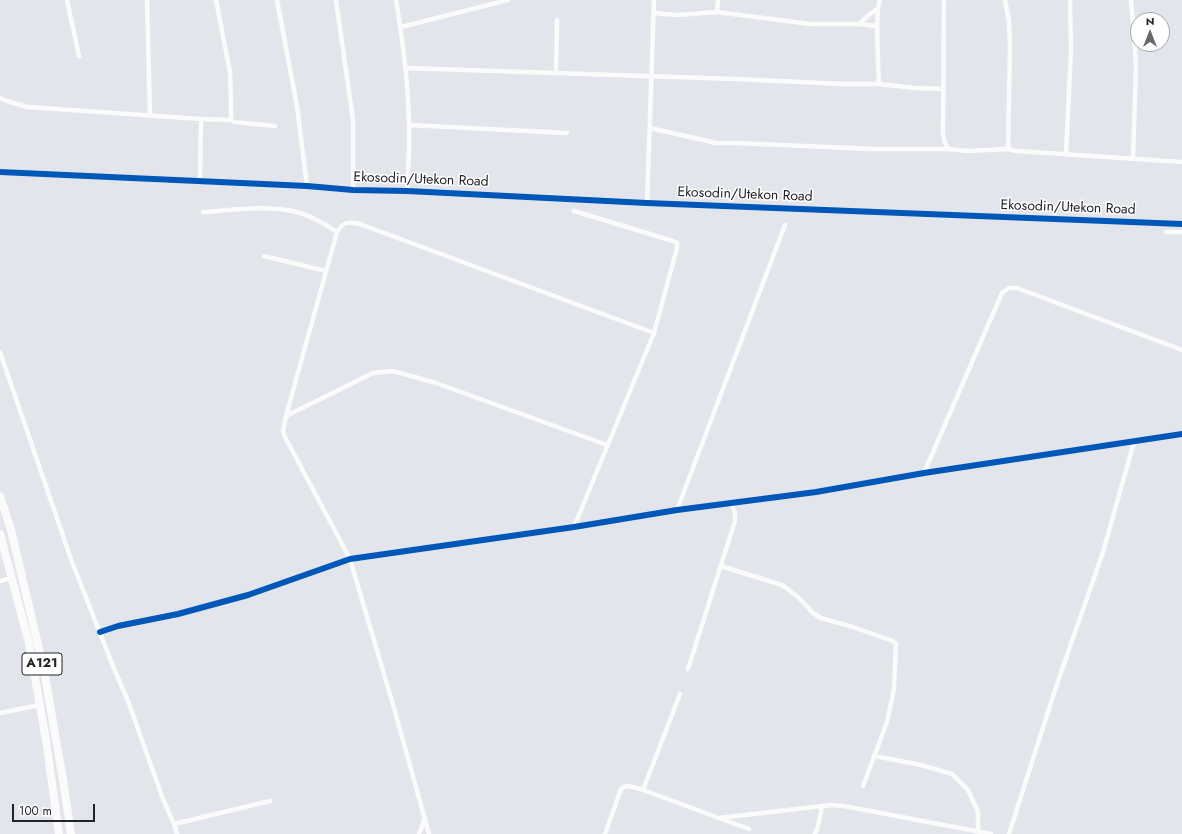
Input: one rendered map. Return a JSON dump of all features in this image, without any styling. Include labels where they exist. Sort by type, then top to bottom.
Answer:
[{"type":"highway","name":"A121","points":[[0,496],[11,530],[44,670],[71,834]]},
{"type":"highway","name":"A121","points":[[0,534],[29,642],[59,834]]},
{"type":"highway","points":[[5,552],[15,548]]},
{"type":"street","points":[[67,0],[79,56]]},
{"type":"street","points":[[147,0],[150,115]]},
{"type":"street","points":[[216,0],[230,72],[231,120]]},
{"type":"street","points":[[277,0],[297,106],[307,186]]},
{"type":"street","points":[[336,0],[353,120],[354,190]]},
{"type":"street","points":[[396,0],[401,27],[409,125],[407,191]]},
{"type":"street","points":[[401,27],[508,0]]},
{"type":"street","points":[[647,202],[654,0]]},
{"type":"street","points":[[718,0],[718,12]]},
{"type":"street","points":[[879,84],[877,66],[877,26],[880,0]]},
{"type":"street","points":[[944,0],[943,134],[948,148]]},
{"type":"street","points":[[1005,0],[1009,21],[1010,45],[1008,149]]},
{"type":"street","points":[[1066,154],[1071,50],[1070,0]]},
{"type":"street","points":[[1131,0],[1136,49],[1133,158]]},
{"type":"street","points":[[859,24],[878,8]]},
{"type":"street","points":[[654,13],[678,14],[718,12],[810,24],[859,24],[877,26]]},
{"type":"street","points":[[556,74],[557,20]]},
{"type":"street","points":[[405,68],[879,84],[915,88],[944,89]]},
{"type":"street","points":[[0,98],[27,108],[231,120],[234,122],[275,126]]},
{"type":"street","points":[[200,119],[200,180]]},
{"type":"street","points":[[409,125],[567,133]]},
{"type":"street","points":[[650,128],[716,143],[873,149],[948,148],[968,151],[1008,149],[1182,162]]},
{"type":"street","name":"Ekosodin/Utekon Road","points":[[0,172],[90,177],[200,180],[354,190],[1182,224]]},
{"type":"street","points":[[203,212],[266,209],[293,211],[322,222],[338,232]]},
{"type":"street","points":[[574,211],[677,243],[677,248],[654,333],[574,527]]},
{"type":"street","points":[[429,834],[350,559],[285,437],[284,431],[286,416],[338,232],[342,225],[348,222],[360,224],[654,333]]},
{"type":"street","points":[[677,510],[785,225]]},
{"type":"street","points":[[1166,232],[1182,232]]},
{"type":"street","points":[[264,256],[326,271]]},
{"type":"street","points":[[924,473],[1002,293],[1009,288],[1017,288],[1182,350]]},
{"type":"street","points":[[0,352],[72,562],[128,701],[177,834]]},
{"type":"street","points":[[286,416],[373,373],[393,371],[436,383],[607,445]]},
{"type":"street","points":[[100,632],[118,626],[178,614],[248,594],[350,559],[574,527],[677,510],[816,492],[924,473],[1182,434]]},
{"type":"street","points":[[1009,834],[1056,687],[1103,552],[1134,442]]},
{"type":"street","points":[[688,669],[735,521],[735,513],[732,504]]},
{"type":"street","points":[[721,566],[782,585],[791,591],[821,618],[853,627],[893,641],[896,644],[894,689],[887,722],[863,786]]},
{"type":"street","points":[[0,581],[12,578]]},
{"type":"street","points":[[643,790],[680,694]]},
{"type":"street","points":[[0,713],[40,706]]},
{"type":"street","points":[[875,756],[921,765],[952,774],[968,790],[976,806],[978,812],[978,832]]},
{"type":"street","points":[[605,834],[623,787],[626,786],[643,790],[749,829]]},
{"type":"street","points":[[174,824],[270,801]]},
{"type":"street","points":[[719,818],[822,806],[844,806],[991,834]]},
{"type":"street","points":[[815,834],[822,806]]},
{"type":"street","points":[[419,834],[425,818]]},
{"type":"cycle path","points":[[0,172],[647,203],[1182,224]]},
{"type":"cycle path","points":[[100,632],[118,626],[178,614],[248,595],[350,559],[574,527],[677,510],[816,492],[924,473],[1182,434]]}]
